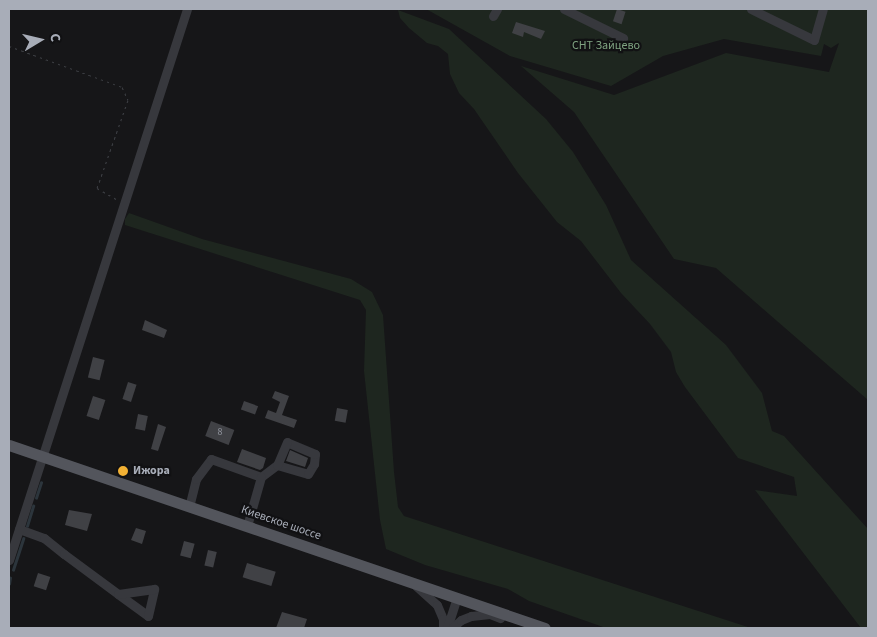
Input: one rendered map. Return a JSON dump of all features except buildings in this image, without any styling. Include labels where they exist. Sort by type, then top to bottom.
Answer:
[{"type":"main road","name":"Киевское шоссе","points":[[9,445],[545,628]]},
{"type":"street","points":[[9,560],[187,9]]},
{"type":"street","points":[[564,9],[623,38]]},
{"type":"street","points":[[751,9],[814,40],[823,9]]},
{"type":"street","points":[[247,526],[261,477],[277,465],[286,442],[315,454],[314,464],[308,474],[277,465]]},
{"type":"street","points":[[189,507],[196,479],[211,458],[261,477]]},
{"type":"street","points":[[19,529],[44,538],[118,594]]},
{"type":"street","points":[[412,582],[437,605],[445,628]]},
{"type":"street","points":[[445,628],[457,598]]},
{"type":"street","points":[[452,628],[461,620],[471,616],[490,614],[530,628]]},
{"type":"path","points":[[9,46],[122,86],[128,100],[97,188],[124,204]]},
{"type":"green space","name":"СНТ Зайцево","points":[[426,9],[868,9],[868,400],[716,268],[674,259],[574,112],[521,66],[614,95],[726,53],[829,72],[839,43],[831,48],[824,44],[821,56],[724,39],[663,56],[611,86],[510,56]]},
{"type":"green space","points":[[398,10],[449,29],[546,119],[573,152],[606,205],[631,260],[726,345],[762,393],[772,431],[784,436],[868,529],[868,628],[861,628],[755,490],[797,496],[794,477],[738,458],[685,387],[676,372],[671,352],[650,324],[621,293],[581,241],[557,222],[518,173],[474,109],[459,93],[450,74],[448,54],[438,46],[427,43],[409,28],[400,18]]},
{"type":"green space","points":[[129,213],[202,239],[351,279],[372,292],[383,315],[394,472],[398,507],[404,516],[751,628],[606,628],[529,601],[508,589],[425,565],[386,549],[380,520],[364,371],[366,310],[360,300],[125,225],[125,219]]},
{"type":"waterway","points":[[36,498],[41,483]]},
{"type":"waterway","points":[[27,526],[33,506]]},
{"type":"waterway","points":[[13,570],[23,539]]},
{"type":"waterway","points":[[9,584],[10,578]]},
{"type":"place","name":"Ижора","points":[[123,471]]}]
